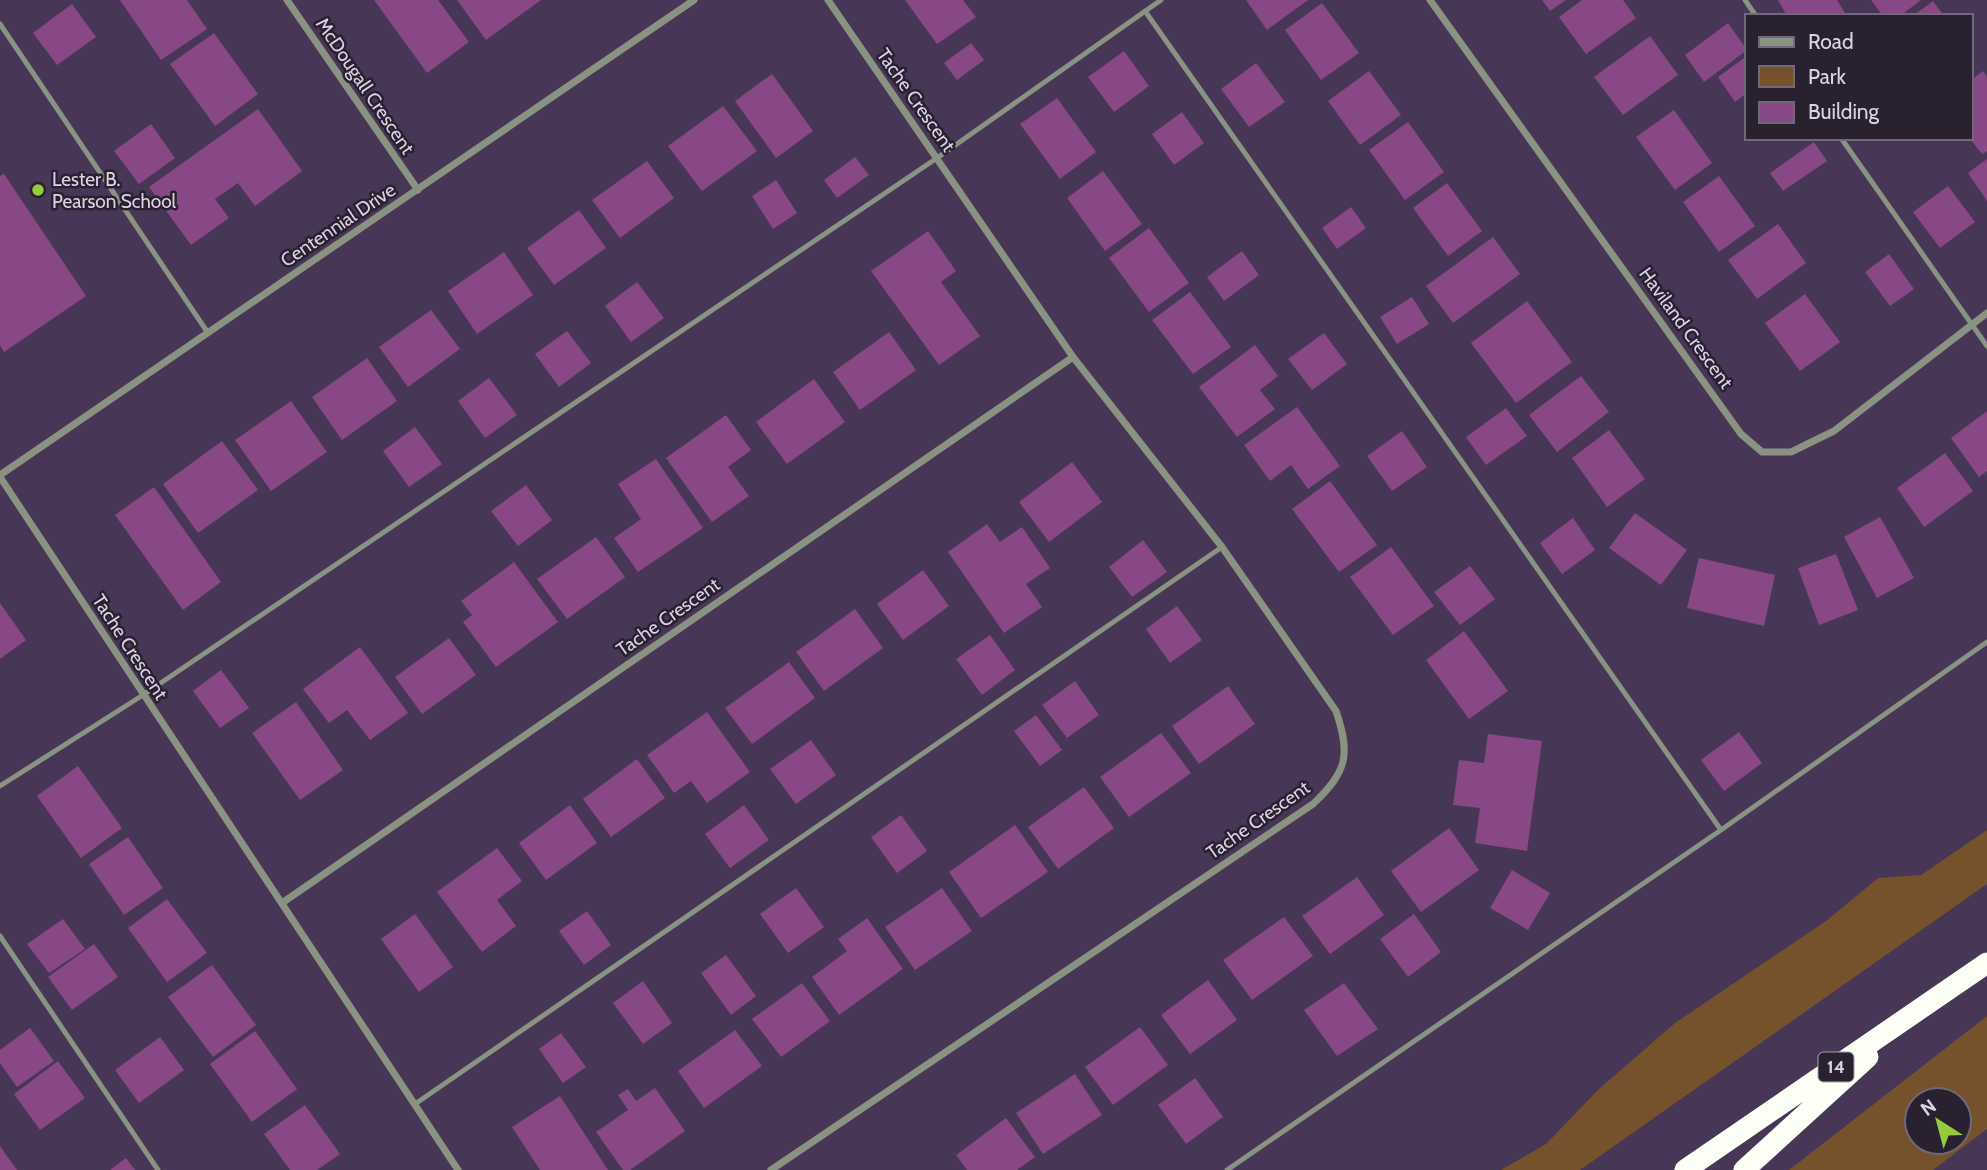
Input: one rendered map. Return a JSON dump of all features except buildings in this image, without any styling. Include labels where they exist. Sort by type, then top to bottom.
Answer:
[{"type":"highway","name":"14","points":[[1685,1170],[1987,963]]},
{"type":"highway","points":[[1744,1170],[1833,1092],[1904,1021]]},
{"type":"street","name":"McDougall Crescent","points":[[287,0],[418,190]]},
{"type":"street","name":"Centennial Drive","points":[[0,476],[694,0]]},
{"type":"street","name":"Tache Crescent","points":[[771,1170],[1313,804],[1333,785],[1344,763],[1345,737],[1336,711],[1222,547],[1073,357],[828,0]]},
{"type":"street","name":"Haviland Crescent","points":[[1430,0],[1741,434],[1762,452],[1791,452],[1834,431],[1987,313]]},
{"type":"street","name":"Tache Crescent","points":[[282,903],[1073,357]]},
{"type":"street","name":"Tache Crescent","points":[[0,476],[458,1170]]},
{"type":"lane","points":[[0,786],[143,695],[937,158],[1161,0]]},
{"type":"lane","points":[[1145,11],[1721,830]]},
{"type":"lane","points":[[0,24],[208,333]]},
{"type":"lane","points":[[1842,140],[1987,346]]},
{"type":"lane","points":[[415,1104],[1222,547]]},
{"type":"lane","points":[[1227,1170],[1721,830],[1987,642]]},
{"type":"lane","points":[[0,936],[158,1170]]},
{"type":"green space","points":[[1987,830],[1987,884],[1580,1170],[1501,1170],[1546,1144],[1599,1089],[1675,1023],[1826,921],[1878,878],[1921,875]]},
{"type":"green space","points":[[1987,1016],[1987,1129],[1973,1140],[1973,1086],[1903,1086],[1903,1156],[1951,1156],[1933,1170],[1789,1170]]},
{"type":"place","name":"Lester B. Pearson School","points":[[38,190]]}]
